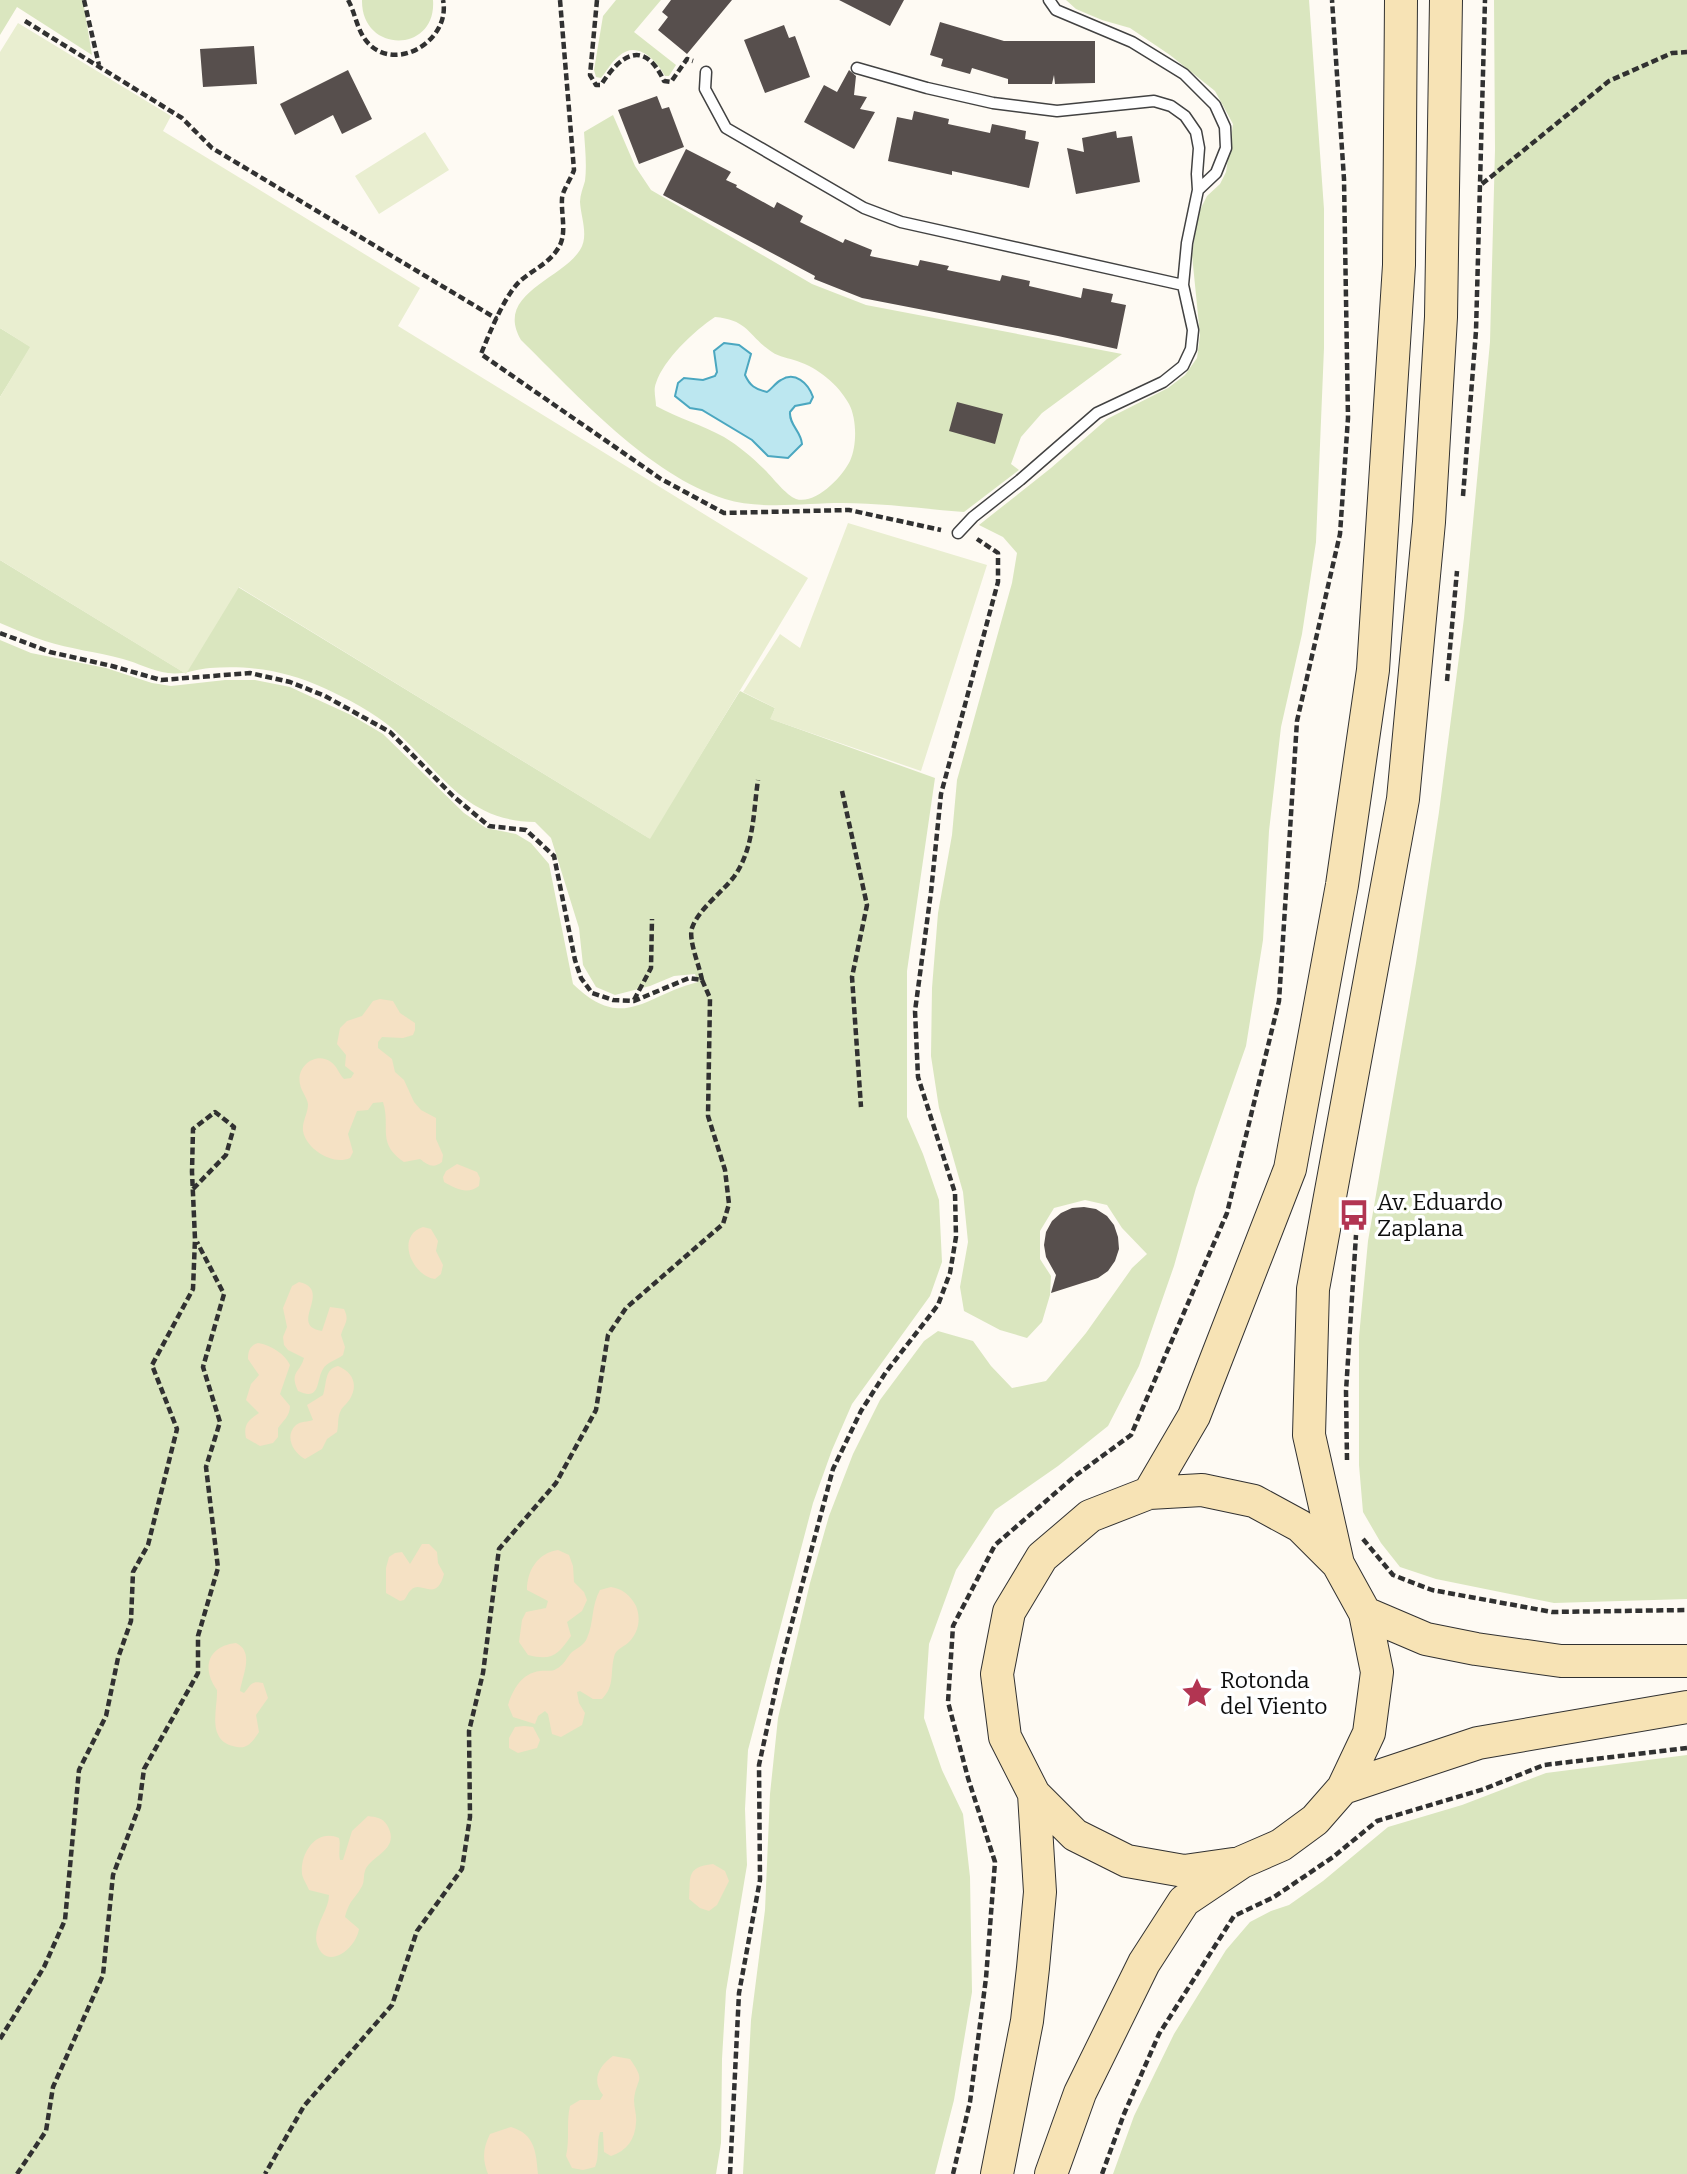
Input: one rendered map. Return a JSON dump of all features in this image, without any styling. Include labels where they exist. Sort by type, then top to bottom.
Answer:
[{"type":"main road","points":[[1149,1493],[1194,1416],[1290,1169],[1342,885],[1373,670],[1399,265],[1401,0]]},
{"type":"main road","points":[[1338,1564],[1309,1435],[1313,1289],[1403,799],[1429,522],[1441,317],[1446,0]]},
{"type":"main road","points":[[1051,2174],[1080,2094],[1144,1963],[1184,1901],[1241,1862],[1281,1845],[1315,1820],[1343,1788],[1369,1733],[1377,1672],[1365,1613],[1338,1564],[1300,1526],[1254,1501],[1202,1490],[1149,1493],[1090,1516],[1061,1540],[1042,1557],[1009,1612],[997,1674],[1005,1737],[1034,1794],[1075,1835],[1127,1861],[1184,1871],[1241,1862]]},
{"type":"main road","points":[[1365,1613],[1426,1639],[1476,1649],[1561,1661],[1687,1661]]},
{"type":"main road","points":[[1343,1788],[1478,1743],[1687,1707]]},
{"type":"main road","points":[[997,2174],[1027,2021],[1033,1968],[1040,1892],[1034,1794]]},
{"type":"lane","points":[[1049,0],[1056,10],[1132,42],[1184,74],[1215,105],[1225,127],[1226,148],[1216,173],[1198,190]]},
{"type":"lane","points":[[857,68],[993,103],[1058,111],[1154,101],[1171,106],[1185,116],[1196,132],[1199,148],[1198,190],[1187,243],[1183,285],[1193,330],[1191,349],[1183,366],[1163,382],[1097,413],[973,517],[958,533]]},
{"type":"lane","points":[[706,72],[705,89],[726,128],[864,208],[901,222],[1183,285]]},
{"type":"path","points":[[84,0],[99,66]]},
{"type":"path","points":[[348,0],[358,26],[370,45],[388,54],[409,53],[426,43],[440,29],[445,9],[443,0]]},
{"type":"path","points":[[560,0],[574,170],[570,184],[562,196],[561,244],[552,258],[517,283],[481,354],[661,479],[723,513],[849,510],[958,533],[981,540],[998,553],[998,582],[941,794],[915,1012],[918,1077],[955,1193],[956,1237],[950,1273],[938,1305],[886,1372],[867,1402],[833,1469],[782,1660],[759,1765],[760,1880],[739,1993],[730,2174]]},
{"type":"path","points":[[597,0],[590,75],[596,85],[601,85],[620,60],[630,55],[650,60],[664,81],[671,82],[687,59],[699,63],[706,72]]},
{"type":"path","points":[[953,2174],[970,2102],[986,1978],[995,1862],[968,1778],[948,1702],[953,1626],[995,1545],[1075,1476],[1131,1435],[1227,1213],[1279,1001],[1297,721],[1340,534],[1348,418],[1344,178],[1332,0]]},
{"type":"path","points":[[1462,509],[1476,331],[1485,0]]},
{"type":"path","points":[[25,21],[182,118],[212,148],[497,319]]},
{"type":"path","points":[[1481,184],[1609,81],[1672,53],[1687,52]]},
{"type":"path","points":[[1446,685],[1458,563]]},
{"type":"path","points":[[0,633],[50,652],[161,680],[250,673],[290,682],[325,696],[390,732],[453,796],[489,826],[526,830],[554,856],[575,960],[581,978],[592,993],[613,1000],[634,1001],[689,978],[702,980]]},
{"type":"path","points":[[265,2174],[304,2106],[392,2005],[417,1931],[461,1869],[470,1817],[469,1731],[483,1673],[499,1549],[556,1483],[596,1410],[608,1335],[626,1308],[723,1224],[729,1204],[725,1170],[708,1116],[710,998],[692,943],[692,928],[746,857],[758,780]]},
{"type":"path","points":[[842,792],[867,905],[852,977],[860,1107]]},
{"type":"path","points":[[634,1001],[651,968],[652,919]]},
{"type":"path","points":[[0,2039],[44,1967],[65,1920],[79,1770],[106,1716],[118,1658],[131,1621],[133,1572],[148,1545],[177,1429],[152,1366],[194,1289],[195,1239],[193,1189],[193,1129],[215,1112],[233,1127],[226,1155],[193,1189]]},
{"type":"path","points":[[1347,1461],[1346,1391],[1358,1224]]},
{"type":"path","points":[[17,2174],[46,2130],[53,2087],[103,1975],[113,1875],[139,1807],[144,1769],[198,1674],[198,1636],[218,1568],[206,1467],[220,1422],[203,1367],[224,1294],[195,1239]]},
{"type":"path","points":[[1362,1537],[1393,1575],[1432,1590],[1552,1612],[1687,1610]]},
{"type":"path","points":[[1102,2174],[1124,2113],[1159,2034],[1234,1916],[1273,1897],[1333,1857],[1377,1821],[1485,1789],[1544,1765],[1687,1748]]},
{"type":"green space","points":[[0,0],[83,0],[92,55],[17,7],[0,35]]},
{"type":"green space","points":[[362,0],[433,0],[431,18],[423,30],[412,38],[385,38],[373,30],[365,18]]},
{"type":"green space","points":[[616,0],[661,0],[634,32],[676,65],[669,76],[665,76],[651,58],[633,50],[616,58],[601,78],[596,77],[594,70],[603,16]]},
{"type":"green space","points":[[1066,0],[1309,0],[1324,209],[1324,348],[1316,542],[1302,634],[1281,727],[1269,831],[1263,940],[1246,1046],[1196,1188],[1174,1266],[1139,1366],[1108,1426],[1058,1466],[995,1510],[956,1570],[929,1644],[924,1718],[942,1770],[963,1814],[970,1877],[972,1992],[954,2100],[935,2174],[743,2174],[751,2020],[765,1910],[770,1794],[778,1718],[829,1516],[853,1454],[880,1400],[924,1341],[938,1331],[973,1341],[991,1366],[1012,1388],[1046,1381],[1086,1333],[1132,1268],[1147,1254],[1122,1228],[1107,1205],[1085,1200],[1054,1208],[1040,1231],[1040,1259],[1051,1276],[1050,1295],[1042,1322],[1027,1338],[1000,1330],[964,1311],[960,1287],[968,1242],[963,1192],[939,1108],[931,1056],[932,988],[938,913],[952,835],[957,780],[1012,583],[1017,553],[1003,537],[979,525],[1107,419],[1168,388],[1185,375],[1197,358],[1200,335],[1192,255],[1198,214],[1207,196],[1220,184],[1226,172],[1233,124],[1215,91],[1170,55],[1130,28],[1076,9]]},
{"type":"green space","points":[[1494,0],[1687,0],[1687,1599],[1554,1603],[1436,1579],[1400,1567],[1381,1543],[1363,1512],[1359,1465],[1359,1337],[1368,1241],[1439,812],[1464,618],[1490,342],[1495,150]]},
{"type":"green space","points":[[18,23],[171,116],[163,131],[420,288],[398,326],[808,578],[650,839],[239,587],[186,674],[0,560],[0,397],[30,347],[0,328],[0,52]]},
{"type":"green space","points":[[613,115],[635,166],[651,190],[812,284],[866,305],[1122,354],[1042,413],[1021,437],[1011,464],[1019,470],[964,512],[857,503],[753,504],[725,499],[697,488],[642,453],[590,408],[521,340],[515,324],[516,311],[523,299],[571,261],[583,245],[580,202],[586,175],[584,132]],"holes":[[[715,317],[742,325],[775,354],[820,372],[833,383],[849,404],[855,425],[852,455],[841,475],[820,494],[804,500],[792,497],[756,461],[730,441],[656,406],[656,383],[673,355]]]},
{"type":"green space","points":[[425,132],[449,170],[379,214],[355,176]]},
{"type":"green space","points":[[0,328],[31,347],[0,397]]},
{"type":"green space","points":[[848,523],[987,565],[921,771],[770,719],[775,708],[743,692],[780,634],[800,648]]},
{"type":"green space","points":[[0,560],[184,673],[162,672],[123,659],[54,644],[0,623]]},
{"type":"green space","points":[[238,587],[649,838],[740,691],[775,708],[771,719],[935,778],[907,971],[907,1117],[939,1200],[942,1262],[930,1296],[852,1404],[832,1450],[813,1503],[748,1750],[745,1809],[747,1865],[726,1991],[721,2143],[716,2174],[0,2174],[0,640],[31,653],[106,668],[152,683],[171,686],[225,680],[255,680],[290,687],[351,715],[383,734],[464,813],[486,828],[516,834],[531,843],[549,864],[573,984],[591,999],[607,1006],[635,1006],[698,982],[695,974],[674,976],[650,986],[615,995],[596,987],[583,965],[579,928],[551,838],[535,822],[490,813],[472,803],[440,777],[393,729],[369,711],[324,688],[282,673],[225,667],[185,672]]},
{"type":"green space","points":[[1687,1755],[1687,2174],[1113,2174],[1134,2116],[1174,2034],[1226,1950],[1250,1922],[1289,1905],[1323,1881],[1388,1827],[1462,1805],[1546,1773]]},
{"type":"sand","points":[[373,1001],[393,1001],[400,1013],[415,1023],[413,1035],[403,1038],[382,1037],[378,1048],[392,1059],[395,1072],[404,1080],[414,1102],[421,1110],[436,1118],[436,1139],[443,1155],[442,1162],[433,1166],[420,1159],[404,1162],[395,1155],[387,1141],[383,1102],[373,1103],[368,1110],[357,1111],[348,1134],[353,1152],[350,1158],[328,1158],[315,1150],[305,1138],[303,1127],[308,1104],[300,1084],[301,1071],[308,1062],[319,1058],[333,1064],[344,1079],[351,1078],[354,1073],[345,1066],[346,1055],[337,1044],[340,1028],[347,1021],[362,1016]]},
{"type":"sand","points":[[457,1164],[477,1172],[480,1178],[479,1186],[466,1191],[444,1182],[446,1171]]},
{"type":"sand","points":[[423,1227],[431,1229],[438,1241],[436,1251],[443,1265],[441,1274],[435,1279],[419,1271],[408,1247],[410,1238]]},
{"type":"sand","points":[[299,1282],[309,1286],[312,1292],[309,1322],[312,1328],[322,1331],[330,1307],[344,1309],[346,1317],[341,1335],[345,1347],[343,1355],[325,1367],[311,1394],[298,1391],[295,1376],[304,1358],[288,1350],[283,1337],[287,1327],[283,1308],[292,1286]]},
{"type":"sand","points":[[258,1343],[277,1351],[290,1365],[280,1394],[290,1406],[289,1413],[278,1428],[278,1437],[273,1443],[260,1446],[246,1438],[245,1433],[248,1423],[259,1413],[246,1400],[251,1384],[259,1375],[248,1359],[248,1353],[253,1345]]},
{"type":"sand","points":[[338,1366],[352,1378],[353,1392],[340,1413],[337,1432],[327,1439],[322,1449],[305,1459],[294,1449],[290,1439],[292,1429],[298,1424],[313,1420],[307,1405],[323,1395],[330,1370]]},
{"type":"sand","points":[[422,1544],[429,1544],[437,1552],[438,1563],[444,1574],[441,1583],[433,1589],[415,1587],[400,1601],[386,1593],[389,1557],[402,1552],[410,1564]]},
{"type":"sand","points":[[558,1550],[569,1555],[574,1582],[584,1592],[587,1600],[582,1611],[567,1622],[571,1636],[558,1652],[549,1657],[528,1655],[519,1642],[522,1620],[526,1612],[546,1608],[548,1601],[527,1590],[529,1576],[539,1559]]},
{"type":"sand","points":[[611,1587],[623,1591],[631,1599],[638,1611],[639,1620],[632,1638],[615,1654],[606,1694],[602,1699],[593,1699],[580,1691],[577,1692],[585,1713],[582,1725],[561,1737],[552,1734],[545,1711],[538,1716],[535,1724],[513,1717],[508,1705],[519,1683],[534,1672],[558,1668],[584,1643],[600,1590]]},
{"type":"sand","points":[[236,1643],[242,1647],[246,1658],[240,1691],[244,1693],[253,1683],[263,1683],[268,1698],[256,1715],[259,1732],[250,1744],[244,1747],[227,1744],[217,1732],[217,1690],[209,1674],[213,1653],[226,1645]]},
{"type":"sand","points":[[515,1727],[533,1727],[540,1740],[537,1748],[518,1753],[509,1748],[509,1738]]},
{"type":"sand","points":[[368,1816],[379,1818],[385,1823],[391,1834],[390,1841],[388,1847],[368,1866],[362,1886],[347,1911],[345,1917],[359,1929],[357,1937],[347,1950],[333,1957],[327,1956],[321,1952],[316,1938],[329,1895],[309,1890],[302,1874],[304,1858],[317,1839],[331,1836],[339,1838],[340,1860],[343,1860],[352,1831]]},
{"type":"sand","points":[[713,1864],[725,1871],[729,1881],[717,1905],[709,1911],[689,1899],[690,1879],[698,1868]]},
{"type":"sand","points":[[613,2056],[630,2059],[638,2072],[639,2080],[634,2100],[634,2134],[626,2148],[611,2156],[604,2152],[603,2132],[600,2132],[595,2167],[583,2170],[572,2168],[566,2156],[570,2106],[580,2100],[600,2100],[603,2095],[599,2089],[598,2074]]},
{"type":"sand","points":[[511,2127],[530,2139],[535,2151],[538,2174],[488,2174],[484,2154],[490,2134]]},
{"type":"water","points":[[724,343],[739,345],[751,354],[745,375],[756,388],[767,392],[779,381],[791,377],[804,383],[811,392],[813,397],[810,403],[795,406],[790,412],[791,421],[802,444],[788,458],[768,456],[752,440],[702,410],[690,408],[675,396],[678,383],[684,378],[703,380],[715,376],[717,372],[714,351]]},
{"type":"building","points":[[671,0],[732,0],[687,54],[658,30],[668,17],[662,12]]},
{"type":"building","points":[[839,0],[904,0],[890,26]]},
{"type":"building","points":[[940,22],[1004,41],[1095,41],[1095,83],[1055,84],[1054,75],[1052,84],[1008,84],[1008,79],[972,68],[970,74],[941,66],[943,59],[930,55]]},
{"type":"building","points":[[784,25],[789,38],[795,36],[810,77],[765,93],[744,40]]},
{"type":"building","points":[[254,46],[257,84],[203,87],[200,49]]},
{"type":"building","points":[[348,70],[372,119],[342,134],[333,115],[295,135],[280,104]]},
{"type":"building","points":[[849,70],[856,76],[854,95],[867,97],[860,109],[875,112],[854,149],[804,122],[824,85],[837,92]]},
{"type":"building","points":[[657,96],[662,109],[669,107],[684,147],[639,164],[618,110]]},
{"type":"building","points":[[914,111],[949,119],[948,124],[990,133],[992,124],[1026,131],[1025,139],[1039,142],[1029,188],[952,171],[952,175],[888,161],[897,117],[912,120]]},
{"type":"building","points":[[1116,131],[1117,138],[1132,136],[1140,182],[1076,194],[1067,148],[1084,152],[1082,138]]},
{"type":"building","points":[[686,149],[731,172],[726,180],[737,185],[736,187],[774,208],[777,202],[803,216],[800,222],[843,243],[845,239],[872,250],[870,256],[918,266],[920,260],[949,266],[947,270],[1000,281],[1002,275],[1030,281],[1029,286],[1081,298],[1083,288],[1113,294],[1111,302],[1126,305],[1117,349],[862,298],[814,279],[815,276],[663,195]]},
{"type":"building","points":[[957,402],[1003,414],[995,444],[949,431]]},
{"type":"building","points":[[1084,1207],[1096,1209],[1114,1225],[1119,1249],[1115,1261],[1108,1271],[1098,1278],[1051,1293],[1056,1275],[1046,1257],[1046,1232],[1052,1221],[1061,1213]]},
{"type":"place","name":"Av. Eduardo Zaplana","points":[[1354,1215]]},
{"type":"place","name":"Rotonda del Viento","points":[[1197,1693]]}]
